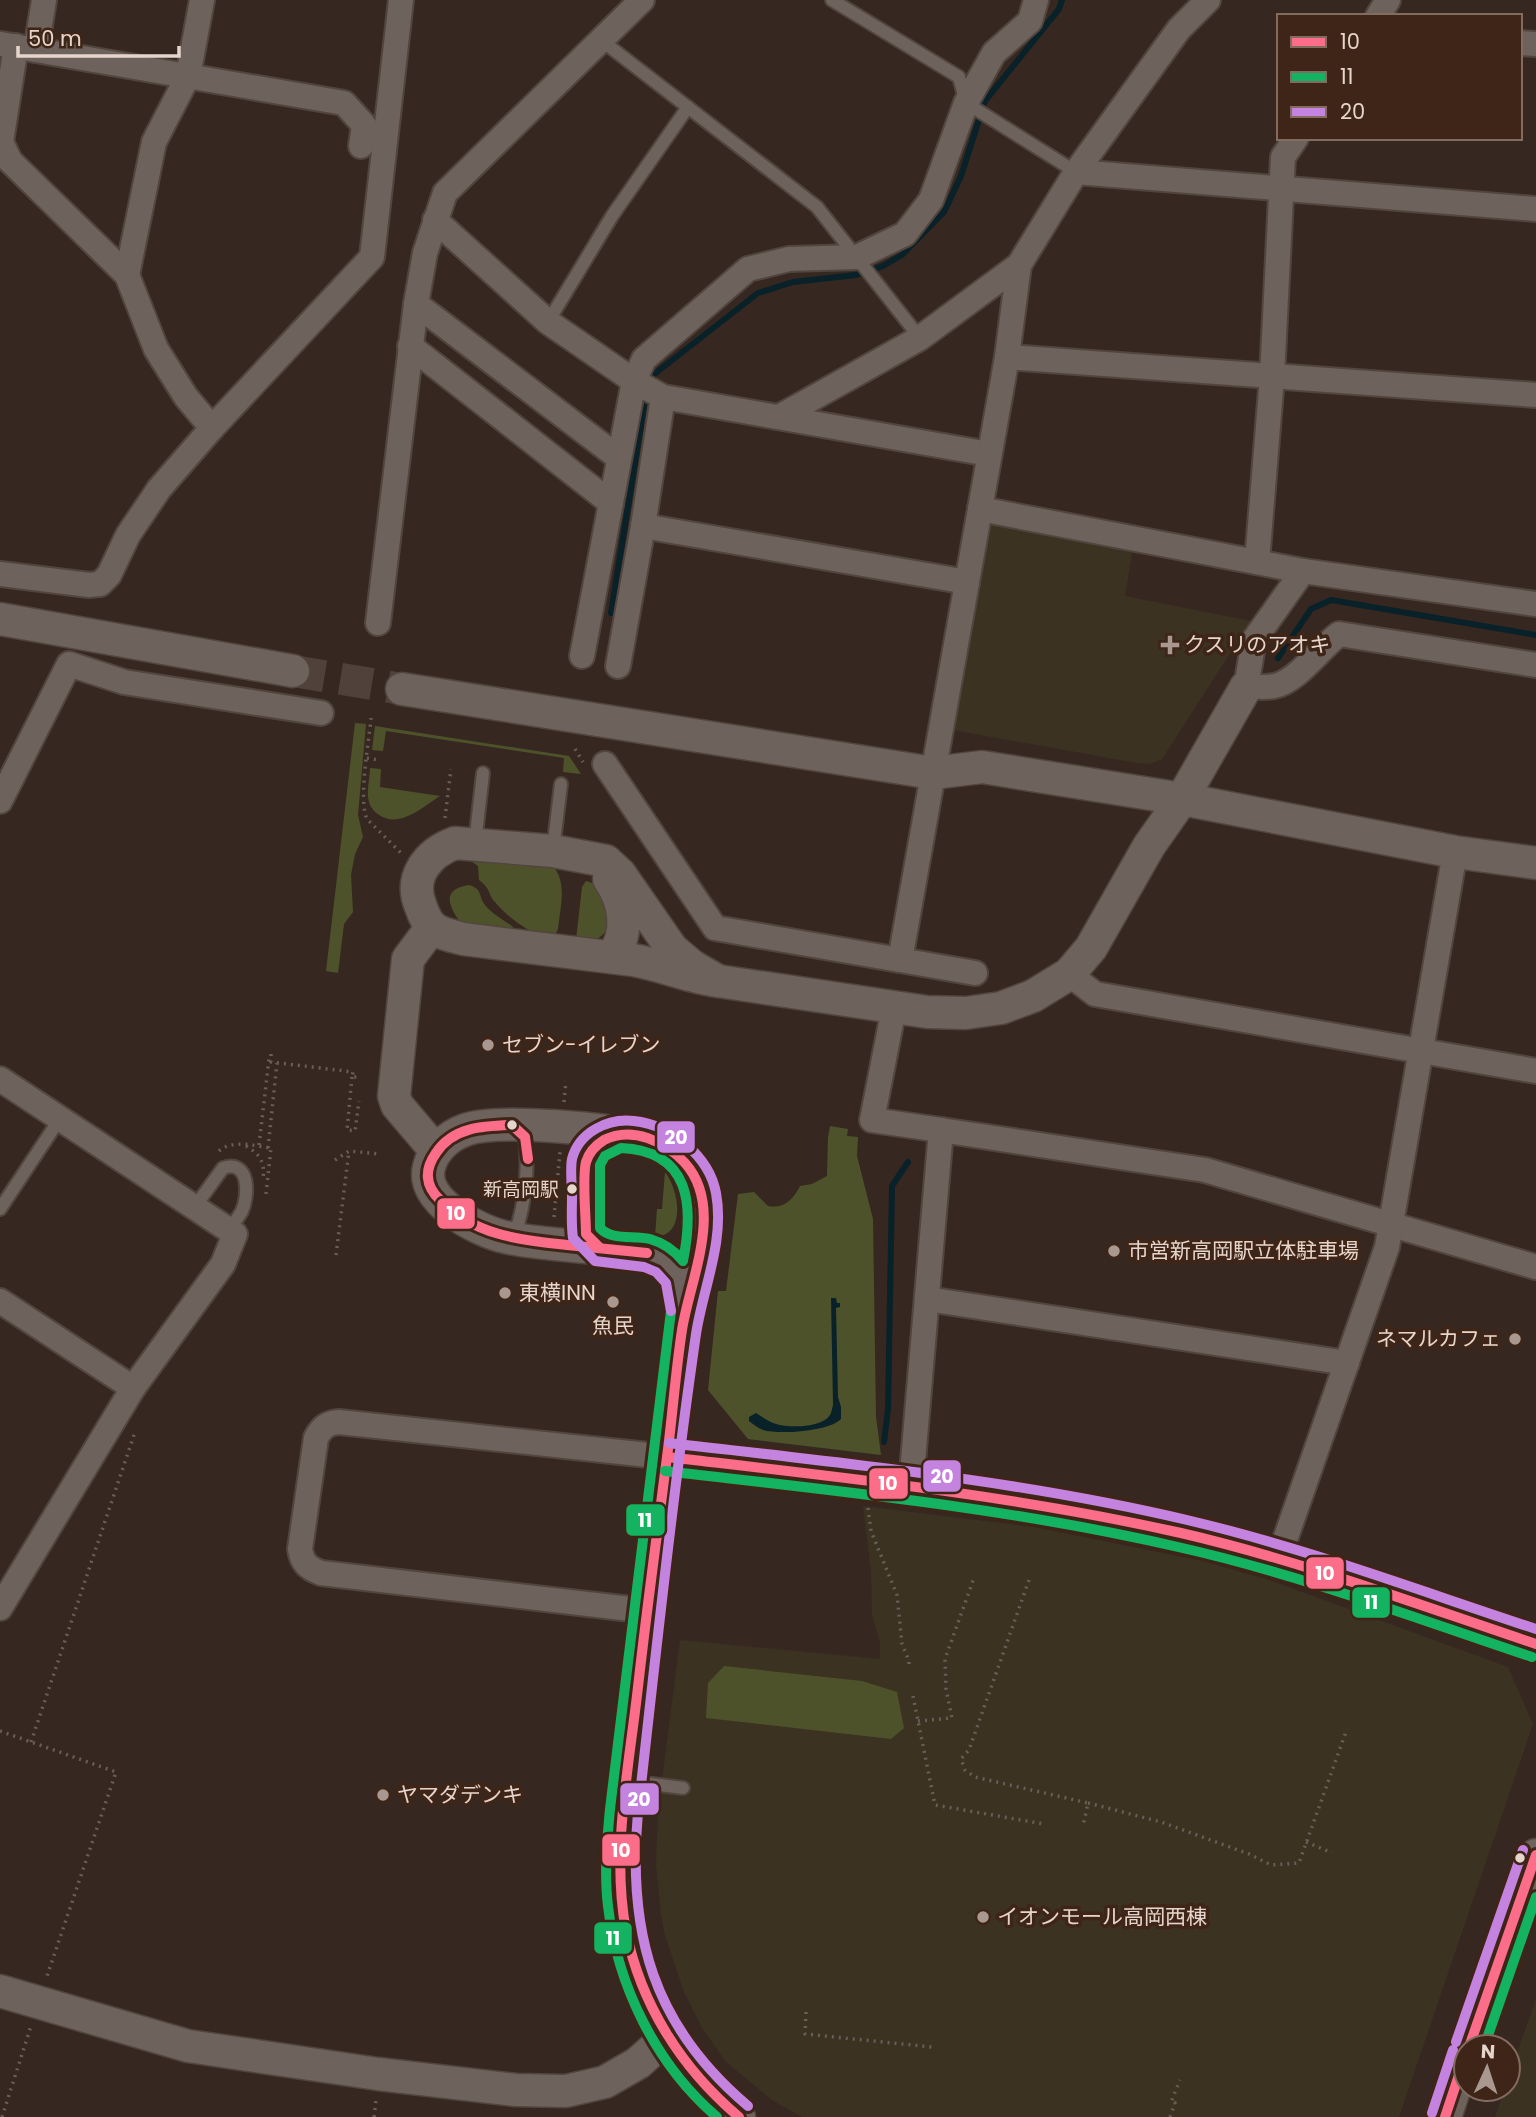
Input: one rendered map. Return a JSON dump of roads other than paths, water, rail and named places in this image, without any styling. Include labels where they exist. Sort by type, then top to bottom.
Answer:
[{"type":"street","points":[[44,0],[17,46],[1,142],[10,161],[127,275],[156,349],[186,397],[212,428]]},
{"type":"street","points":[[127,275],[154,142],[188,76],[202,0]]},
{"type":"street","points":[[0,574],[89,585],[100,583],[110,575],[128,535],[159,489],[212,428],[372,257],[401,0]]},
{"type":"street","points":[[378,623],[416,304],[425,253],[445,192],[642,0]]},
{"type":"street","points":[[582,656],[634,382],[644,359],[748,269],[789,259],[858,257],[905,234],[931,201],[966,103],[994,53],[1030,21],[1036,0]]},
{"type":"street","points":[[781,416],[920,338],[1019,265],[1076,172],[1179,29],[1208,0]]},
{"type":"street","points":[[17,46],[344,103],[364,125],[361,146]]},
{"type":"street","points":[[1256,562],[1272,377],[1283,158],[1295,140]]},
{"type":"street","points":[[1076,172],[1536,209]]},
{"type":"street","points":[[435,220],[548,322],[634,382],[662,396],[989,454]]},
{"type":"street","points":[[900,960],[1007,357],[1019,265]]},
{"type":"street","points":[[416,304],[619,458]]},
{"type":"street","points":[[411,346],[611,503]]},
{"type":"street","points":[[1007,357],[1536,395]]},
{"type":"street","points":[[618,666],[643,526],[662,396]]},
{"type":"street","points":[[979,509],[1303,571],[1536,604]]},
{"type":"street","points":[[643,526],[967,582]]},
{"type":"street","points":[[718,981],[692,966],[672,948],[620,874],[606,861],[568,853],[456,843],[440,848],[419,872],[416,885],[418,901],[432,927],[463,939],[612,957],[654,964],[695,978],[894,1008],[966,1013],[1002,1008],[1033,996],[1069,974],[1091,948],[1146,850],[1182,799],[1246,687],[1254,640],[1303,571]]},
{"type":"street","points":[[0,619],[293,671]]},
{"type":"street","points":[[1246,687],[1274,686],[1292,678],[1339,634],[1536,665]]},
{"type":"street","points":[[0,801],[69,664],[124,682],[321,713]]},
{"type":"street","points":[[402,689],[933,773],[982,767],[1182,799],[1455,852],[1536,863]]},
{"type":"street","points":[[605,764],[715,928],[975,973]]},
{"type":"street","points":[[1278,1560],[1387,1247],[1455,852]]},
{"type":"street","points":[[568,853],[597,864],[620,896],[624,923],[621,939],[612,957]]},
{"type":"street","points":[[432,927],[408,959],[394,1096],[397,1105],[436,1151]]},
{"type":"street","points":[[1069,974],[1095,994],[1536,1072]]},
{"type":"street","points":[[894,1008],[872,1120],[1205,1170],[1536,1266]]},
{"type":"street","points":[[0,1079],[235,1234],[223,1264],[133,1388],[0,1608]]},
{"type":"street","points":[[685,1308],[678,1278],[664,1260],[647,1252],[501,1236],[460,1217],[434,1194],[427,1179],[429,1165],[436,1151],[464,1130],[512,1125],[619,1134],[652,1139],[673,1151],[697,1179],[702,1198],[701,1237],[685,1308],[620,1868],[622,1906],[645,1992],[668,2036],[693,2073],[723,2105],[739,2117]]},
{"type":"street","points":[[911,1485],[941,1130]]},
{"type":"street","points":[[647,1252],[675,1241],[686,1228],[690,1189],[684,1162]]},
{"type":"street","points":[[927,1299],[1347,1363]]},
{"type":"street","points":[[0,1301],[133,1388]]},
{"type":"street","points":[[648,1611],[320,1573],[309,1569],[301,1559],[300,1549],[304,1463],[321,1429],[328,1423],[339,1422],[911,1485],[1106,1517],[1184,1534],[1374,1588],[1536,1644]]},
{"type":"street","points":[[1474,2033],[1536,1855]]},
{"type":"street","points":[[0,1991],[188,2046],[378,2074],[516,2090],[566,2091],[605,2082],[638,2063],[668,2036]]},
{"type":"street","points":[[1445,2117],[1452,2096]]},
{"type":"lane","points":[[832,0],[959,77],[966,103],[1076,172]]},
{"type":"lane","points":[[601,40],[817,207],[920,338]]},
{"type":"lane","points":[[548,322],[612,216],[688,107]]},
{"type":"lane","points":[[475,843],[483,774]]},
{"type":"lane","points":[[561,784],[568,853]]},
{"type":"lane","points":[[0,1209],[59,1119]]},
{"type":"lane","points":[[501,1236],[518,1225],[525,1200],[528,1159],[525,1137],[512,1125]]},
{"type":"lane","points":[[600,1248],[586,1234],[586,1162],[594,1145],[619,1134]]},
{"type":"lane","points":[[194,1208],[223,1168],[234,1167],[243,1171],[246,1180],[243,1210],[229,1230]]},
{"type":"lane","points":[[629,1781],[683,1788]]},
{"type":"water","points":[[831,1298],[836,1298],[837,1303],[840,1303],[840,1307],[836,1308],[841,1419],[827,1426],[804,1431],[781,1432],[759,1428],[749,1421],[749,1417],[756,1413],[768,1421],[789,1426],[813,1425],[830,1414],[833,1404]]},
{"type":"waterway","points":[[648,383],[648,379],[758,293],[793,282],[856,275],[883,266],[902,255],[944,212],[961,176],[985,101],[1059,9],[1062,0]]},
{"type":"waterway","points":[[611,613],[646,394]]},
{"type":"waterway","points":[[1278,658],[1311,609],[1331,600],[1536,635]]},
{"type":"waterway","points":[[884,1442],[888,1409],[892,1186],[908,1162]]},
{"type":"tunnel","points":[[293,671],[402,689]]},
{"type":"place","name":"クスリのアオキ","points":[[1170,645]]},
{"type":"place","name":"セブン-イレブン","points":[[488,1045]]},
{"type":"place","name":"新高岡駅","points":[[572,1189]]},
{"type":"place","name":"市営新高岡駅立体駐車場","points":[[1114,1251]]},
{"type":"place","name":"東横INN","points":[[505,1293]]},
{"type":"place","name":"魚民","points":[[613,1302]]},
{"type":"place","name":"ネマルカフェ","points":[[1515,1339]]},
{"type":"place","name":"ヤマダデンキ","points":[[383,1795]]},
{"type":"place","name":"イオンモール高岡西棟","points":[[983,1917]]}]
